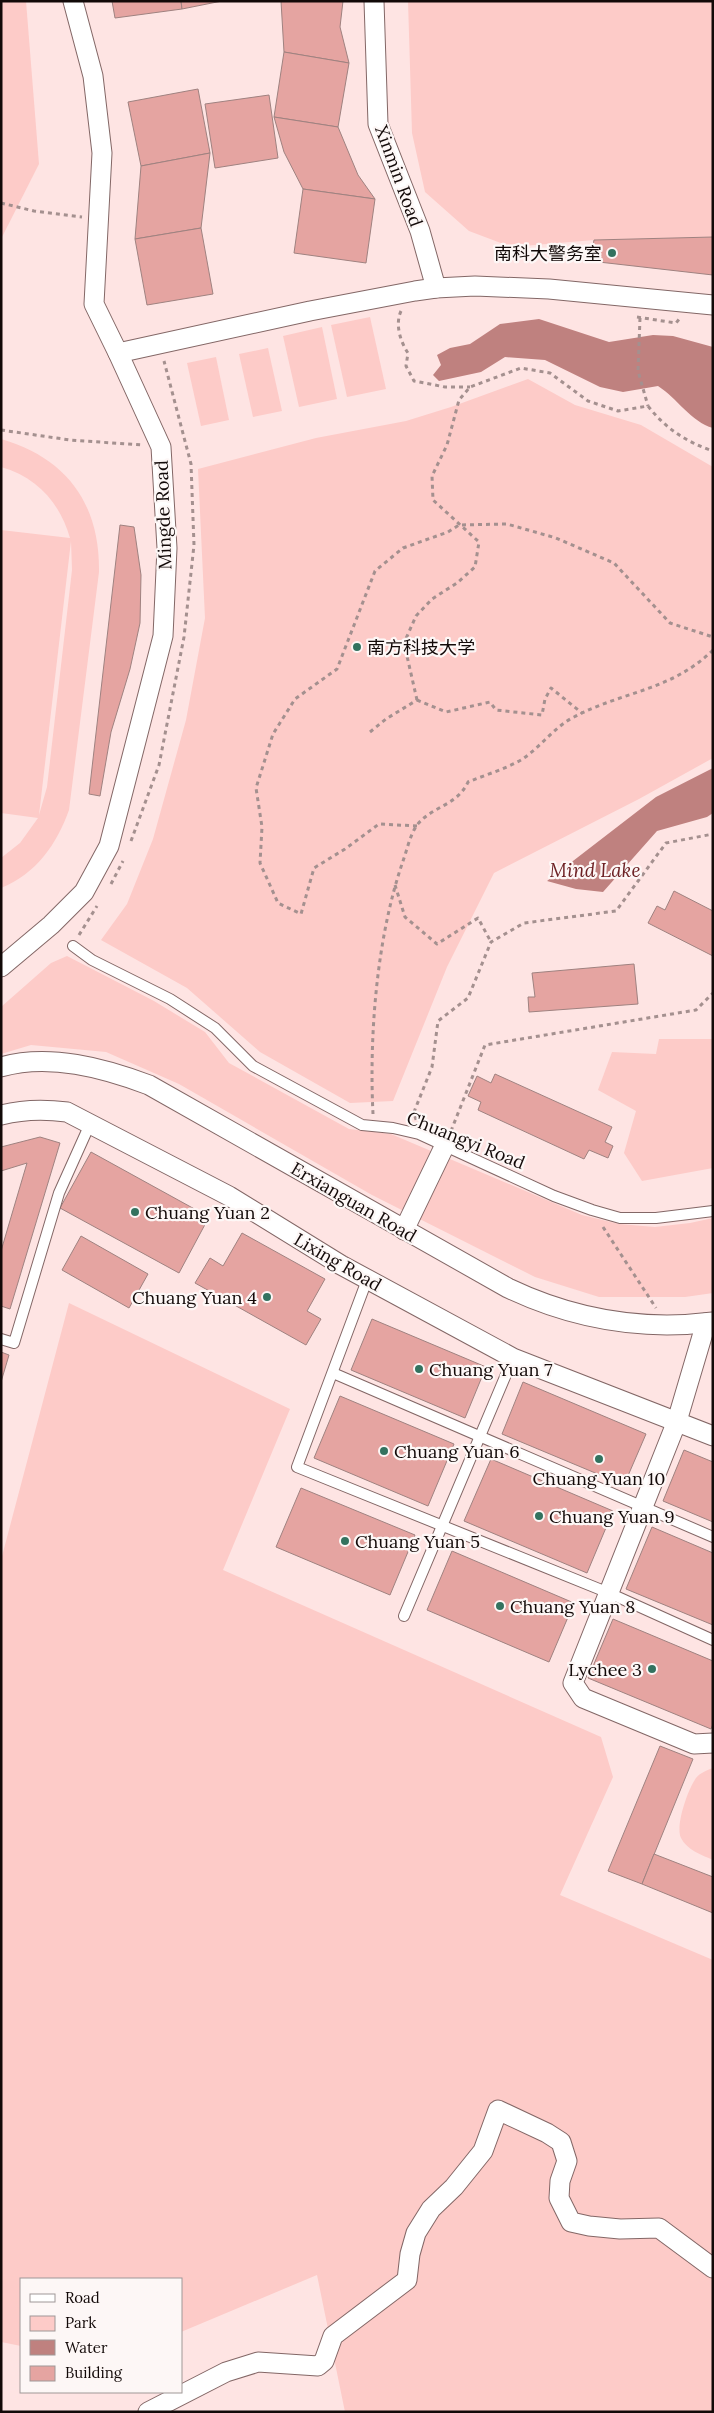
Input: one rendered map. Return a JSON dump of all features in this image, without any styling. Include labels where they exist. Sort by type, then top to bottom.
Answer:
[{"type":"street","name":"Mingde Road","points":[[1,967],[84,892],[109,846],[163,636],[167,548],[161,447],[94,304],[102,153],[93,76],[73,1]]},
{"type":"street","name":"Xinmin Road","points":[[374,1],[378,124],[420,231],[436,288]]},
{"type":"street","points":[[118,353],[415,290],[436,288],[475,286],[549,289],[713,305]]},
{"type":"street","name":"Erxianguan Road","points":[[1,1067],[29,1063],[62,1064],[100,1070],[149,1085],[508,1288],[551,1307],[610,1322],[667,1325],[709,1323]]},
{"type":"street","name":"Lixing Road","points":[[1,1115],[17,1111],[47,1109],[68,1112],[228,1196],[368,1280],[513,1358],[713,1436]]},
{"type":"street","points":[[404,1230],[445,1145]]},
{"type":"street","points":[[709,1323],[677,1421],[573,1683],[583,1698],[694,1744],[713,1743]]},
{"type":"street","points":[[148,2412],[226,2372],[247,2364],[273,2362],[310,2367],[318,2366],[324,2361],[333,2336],[407,2280],[410,2254],[416,2233],[431,2209],[449,2192],[480,2155],[498,2110],[561,2142],[567,2161],[560,2181],[559,2198],[571,2222],[612,2228],[659,2228],[713,2268]]},
{"type":"lane","name":"Chuangyi Road","points":[[73,946],[92,960],[170,999],[215,1028],[253,1066],[362,1125],[419,1134],[554,1196],[620,1218],[656,1218],[713,1211]]},
{"type":"lane","points":[[1,1338],[14,1343],[59,1193],[90,1124]]},
{"type":"lane","points":[[368,1280],[297,1466],[609,1594],[713,1640]]},
{"type":"lane","points":[[404,1616],[513,1358]]},
{"type":"lane","points":[[333,1374],[480,1435],[713,1537]]},
{"type":"path","points":[[1,203],[34,211],[98,218]]},
{"type":"path","points":[[415,290],[417,301],[404,307],[398,324],[401,342],[408,353],[406,366],[414,381],[445,387],[470,387],[521,368],[550,373],[588,401],[618,411],[648,406]]},
{"type":"path","points":[[640,318],[638,371],[648,406],[660,422],[691,444],[713,451]]},
{"type":"path","points":[[417,700],[404,643],[416,616],[432,599],[457,583],[475,567],[479,542],[434,500],[432,476],[447,445],[459,400],[470,387]]},
{"type":"path","points":[[1,430],[70,440],[161,447]]},
{"type":"path","points":[[417,826],[379,824],[345,849],[314,868],[301,914],[278,903],[260,863],[262,827],[256,788],[273,734],[295,699],[337,669],[375,570],[403,548],[448,532],[459,525],[507,524],[556,538],[614,563],[670,623],[713,637]]},
{"type":"path","points":[[377,1126],[373,1113],[375,1008],[386,925],[395,885],[417,826],[433,812],[463,794],[468,782],[521,760],[550,734],[582,713],[680,676],[699,664],[713,650]]},
{"type":"path","points":[[417,700],[446,712],[490,702],[496,710],[542,715],[545,699],[551,688],[582,713]]},
{"type":"path","points":[[370,732],[386,719],[417,700]]},
{"type":"path","points":[[419,1134],[414,1112],[432,1067],[438,1021],[468,998],[492,942],[524,923],[616,911],[666,842],[713,834]]},
{"type":"path","points":[[395,885],[405,917],[437,944],[478,918],[492,942]]},
{"type":"path","points":[[445,1145],[486,1046],[696,1010],[713,993]]},
{"type":"path","points":[[592,1210],[667,1325]]},
{"type":"green space","points":[[1,1],[26,1],[39,164],[1,239]]},
{"type":"green space","points":[[408,1],[713,1],[713,237],[594,240],[511,247],[469,231],[425,192],[412,133]]},
{"type":"green space","points":[[370,317],[386,389],[347,397],[331,325]]},
{"type":"green space","points":[[322,327],[337,399],[299,407],[283,336]]},
{"type":"green space","points":[[268,348],[282,411],[253,417],[239,354]]},
{"type":"green space","points":[[216,357],[229,420],[201,426],[187,363]]},
{"type":"green space","points":[[528,379],[575,405],[641,425],[713,467],[713,758],[639,799],[494,873],[447,967],[393,1101],[350,1103],[260,1052],[187,988],[101,940],[127,904],[153,839],[186,720],[205,618],[198,469],[316,438],[406,421]]},
{"type":"green space","points":[[1,439],[24,447],[44,458],[75,487],[86,505],[93,525],[98,548],[99,572],[69,810],[58,835],[44,856],[25,875],[1,888],[1,858],[20,843],[38,818],[1,813],[1,530],[70,538],[60,514],[45,493],[26,477],[1,467]],"holes":[[[71,541],[72,570],[47,787],[39,815]]]},
{"type":"green space","points":[[67,956],[154,1001],[205,1032],[229,1063],[349,1129],[391,1134],[582,1215],[619,1224],[655,1227],[713,1218],[713,1293],[685,1297],[599,1297],[535,1277],[372,1195],[179,1084],[106,1052],[31,1045],[1,1054],[1,1007],[51,963]]},
{"type":"green space","points":[[659,1039],[713,1039],[713,1168],[642,1181],[624,1153],[636,1111],[598,1090],[612,1052],[656,1054]]},
{"type":"green space","points":[[69,1303],[290,1409],[223,1570],[601,1737],[613,1777],[560,1895],[713,1960],[713,2412],[345,2412],[317,2275],[182,2332],[182,2278],[20,2278],[20,2346],[1,2342],[1,1560]]},
{"type":"green space","points":[[713,1768],[713,1860],[687,1846],[681,1838],[680,1825],[683,1808],[693,1783],[700,1775]]},
{"type":"water","points":[[539,319],[609,342],[653,335],[673,336],[713,347],[713,428],[698,421],[658,386],[623,392],[600,387],[545,360],[505,357],[481,372],[439,381],[433,375],[441,365],[437,355],[450,348],[470,344],[500,324]]},
{"type":"water","name":"Mind Lake","points":[[713,768],[713,813],[707,817],[657,831],[603,892],[576,889],[547,881],[656,797]]},
{"type":"building","points":[[112,1],[181,1],[182,9],[115,18]]},
{"type":"building","points":[[181,1],[222,1],[182,9]]},
{"type":"building","points":[[281,1],[343,1],[340,27],[349,63],[284,52]]},
{"type":"building","points":[[284,52],[349,63],[338,127],[274,117]]},
{"type":"building","points":[[198,89],[210,153],[141,166],[128,102]]},
{"type":"building","points":[[269,95],[278,158],[215,168],[205,104]]},
{"type":"building","points":[[274,117],[338,127],[358,175],[375,199],[303,189],[284,152]]},
{"type":"building","points":[[210,153],[201,228],[135,239],[141,166]]},
{"type":"building","points":[[303,189],[375,199],[366,263],[294,253]]},
{"type":"building","points":[[201,228],[213,294],[147,305],[135,239]]},
{"type":"building","points":[[713,237],[713,275],[590,261],[594,240]]},
{"type":"building","points":[[120,525],[134,527],[141,575],[140,623],[130,669],[111,732],[100,796],[89,794]]},
{"type":"building","points":[[674,891],[713,911],[713,956],[648,923],[657,906],[665,910]]},
{"type":"building","points":[[634,964],[638,1004],[529,1012],[528,997],[535,997],[532,973]]},
{"type":"building","points":[[495,1074],[612,1127],[605,1142],[613,1146],[608,1158],[589,1150],[584,1159],[478,1110],[481,1102],[468,1096],[477,1076],[491,1083]]},
{"type":"building","points":[[40,1137],[60,1143],[10,1309],[1,1306],[1,1251],[27,1163],[1,1171],[1,1147]]},
{"type":"building","name":"Chuang Yuan 2","points":[[91,1152],[209,1217],[179,1273],[60,1208]]},
{"type":"building","name":"Chuang Yuan 4","points":[[242,1233],[325,1279],[307,1311],[321,1319],[306,1345],[195,1283],[210,1258],[223,1266]]},
{"type":"building","points":[[81,1236],[148,1274],[129,1308],[62,1270]]},
{"type":"building","name":"Chuang Yuan 7","points":[[372,1319],[486,1367],[465,1418],[351,1370]]},
{"type":"building","points":[[1,1352],[9,1355],[1,1382]]},
{"type":"building","name":"Chuang Yuan 10","points":[[523,1382],[646,1434],[624,1485],[502,1434]]},
{"type":"building","name":"Chuang Yuan 6","points":[[340,1396],[454,1444],[428,1506],[314,1458]]},
{"type":"building","points":[[684,1450],[713,1462],[713,1522],[663,1501]]},
{"type":"building","name":"Chuang Yuan 9","points":[[491,1459],[613,1511],[587,1573],[464,1521]]},
{"type":"building","name":"Chuang Yuan 5","points":[[301,1488],[415,1535],[390,1595],[276,1547]]},
{"type":"building","points":[[652,1527],[713,1553],[713,1625],[626,1589]]},
{"type":"building","name":"Chuang Yuan 8","points":[[452,1551],[574,1603],[549,1662],[427,1610]]},
{"type":"building","name":"Lychee 3","points":[[613,1619],[713,1661],[713,1724],[711,1729],[588,1678]]},
{"type":"building","points":[[660,1746],[693,1759],[642,1884],[608,1871]]},
{"type":"building","points":[[654,1854],[713,1877],[713,1913],[642,1884]]},
{"type":"place","name":"南科大警务室","points":[[612,253]]},
{"type":"place","name":"南方科技大学","points":[[357,647]]},
{"type":"place","name":"Chuang Yuan 2","points":[[135,1212]]},
{"type":"place","name":"Chuang Yuan 4","points":[[267,1297]]},
{"type":"place","name":"Chuang Yuan 7","points":[[419,1369]]},
{"type":"place","name":"Chuang Yuan 6","points":[[384,1451]]},
{"type":"place","name":"Chuang Yuan 10","points":[[599,1459]]},
{"type":"place","name":"Chuang Yuan 9","points":[[539,1516]]},
{"type":"place","name":"Chuang Yuan 5","points":[[345,1541]]},
{"type":"place","name":"Chuang Yuan 8","points":[[500,1606]]},
{"type":"place","name":"Lychee 3","points":[[652,1669]]}]
